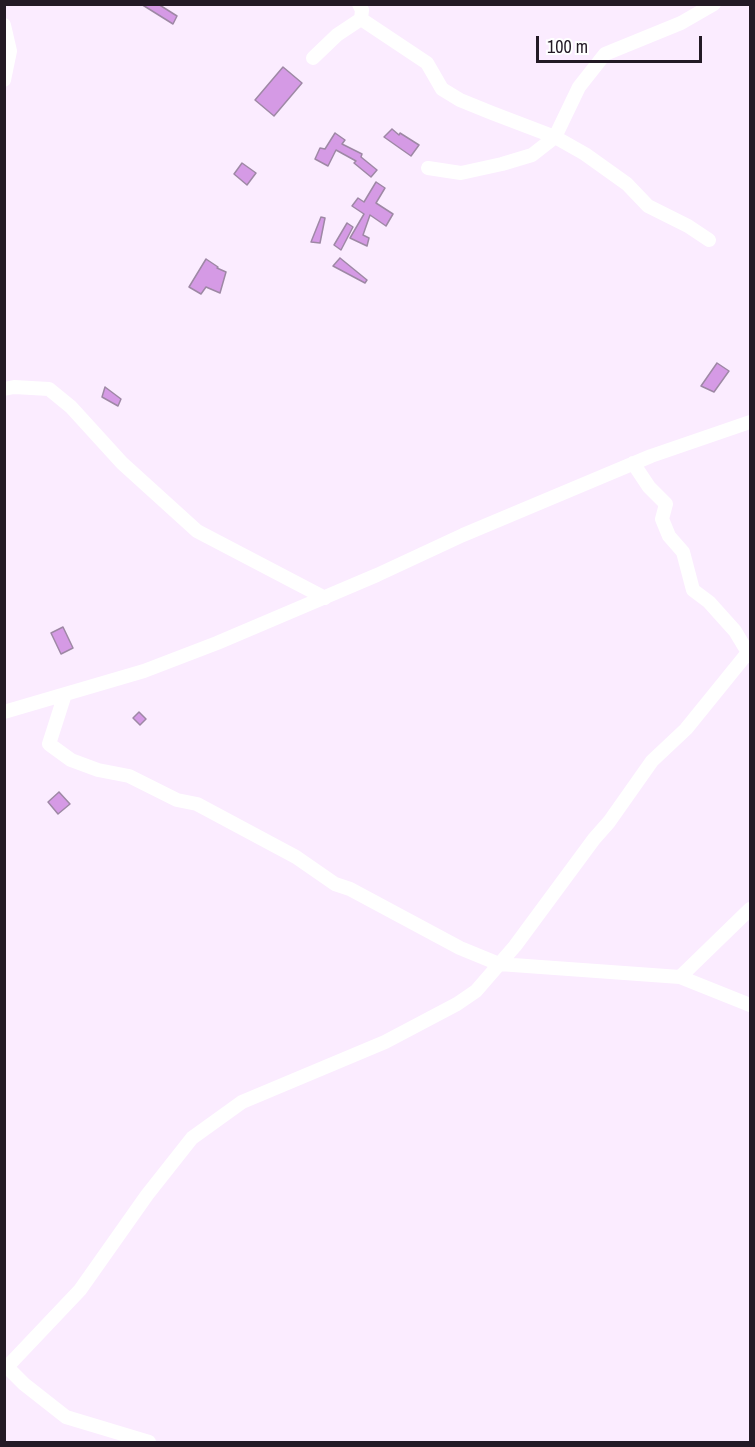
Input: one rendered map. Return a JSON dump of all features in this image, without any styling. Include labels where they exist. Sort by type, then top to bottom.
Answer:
[{"type":"street","points":[[428,168],[461,173],[532,155],[555,136],[579,87],[605,54],[681,22],[714,4]]},
{"type":"street","points":[[313,58],[360,12],[428,63],[442,89],[492,113],[555,136],[627,184],[648,206],[688,226],[709,240]]},
{"type":"street","points":[[4,25],[10,51],[4,80]]},
{"type":"street","points":[[4,389],[14,387],[49,389],[71,407],[122,463],[196,531],[325,598]]},
{"type":"street","points":[[5,711],[144,670],[217,643],[325,598],[463,535],[633,464],[750,422]]},
{"type":"street","points":[[149,1443],[66,1417],[24,1384],[7,1367],[80,1290],[147,1195],[192,1138],[242,1102],[385,1042],[457,1004],[476,991],[515,946],[652,761],[686,729],[750,653],[735,631],[709,602],[693,590],[683,552],[669,536],[662,519],[666,504],[649,487],[633,464]]},
{"type":"street","points":[[65,694],[49,744],[71,760],[98,770],[129,776],[177,800],[196,804],[296,857],[335,884],[350,889],[428,932],[499,964],[680,977],[750,1005]]},
{"type":"street","points":[[680,977],[750,909]]},
{"type":"building","points":[[141,4],[158,4],[177,16],[173,24]]},
{"type":"building","points":[[283,67],[302,83],[274,116],[255,100]]},
{"type":"building","points":[[392,129],[419,145],[411,156],[384,137]]},
{"type":"building","points":[[335,133],[345,140],[342,144],[362,154],[361,157],[377,170],[371,177],[354,163],[356,161],[336,150],[328,166],[315,159],[320,148],[325,149]]},
{"type":"building","points":[[242,163],[256,173],[247,185],[234,174]]},
{"type":"building","points":[[376,182],[385,188],[376,203],[393,214],[386,226],[370,215],[363,235],[369,238],[367,246],[350,238],[364,214],[352,206],[358,198],[364,202]]},
{"type":"building","points":[[321,217],[325,218],[320,243],[311,242]]},
{"type":"building","points":[[347,223],[353,227],[341,250],[334,245]]},
{"type":"building","points":[[340,258],[367,280],[365,283],[333,266]]},
{"type":"building","points":[[206,259],[226,272],[220,293],[206,287],[201,294],[189,287]]},
{"type":"building","points":[[717,363],[729,371],[714,392],[701,386]]},
{"type":"building","points":[[105,387],[121,399],[118,406],[102,397]]},
{"type":"building","points":[[63,627],[73,648],[61,654],[51,633]]},
{"type":"building","points":[[139,712],[146,719],[140,725],[133,718]]},
{"type":"building","points":[[59,792],[70,804],[58,814],[48,802]]}]
